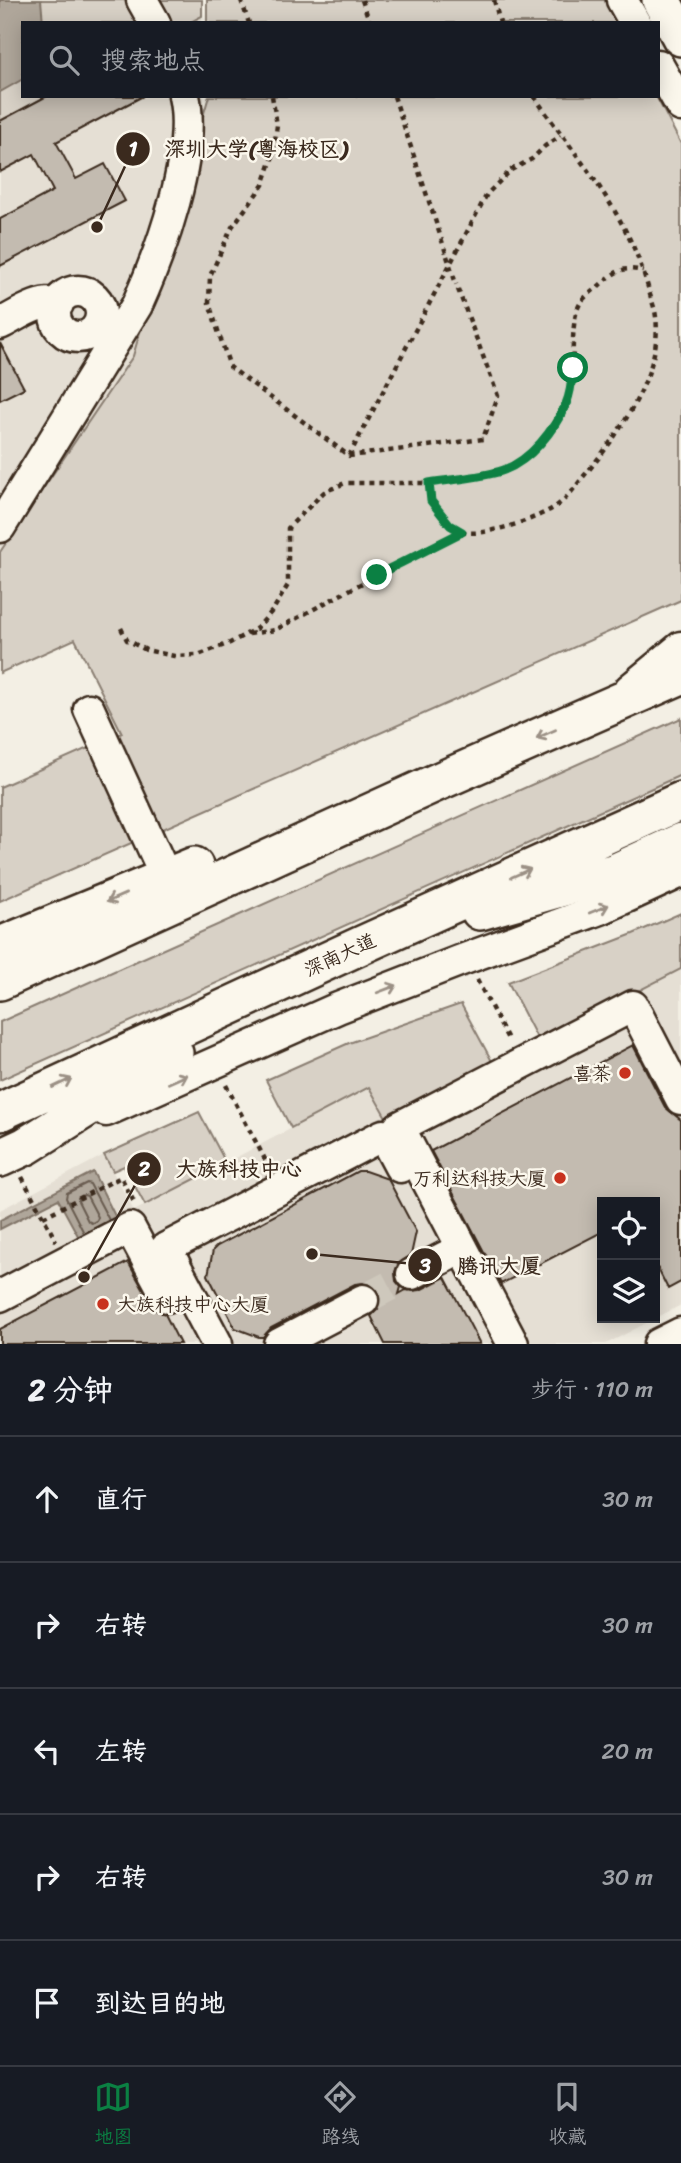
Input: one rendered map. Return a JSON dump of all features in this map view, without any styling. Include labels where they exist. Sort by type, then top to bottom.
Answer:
[{"type":"main road","points":[[661,0],[681,37]]},
{"type":"main road","points":[[608,706],[681,663]]},
{"type":"main road","points":[[0,981],[433,783],[681,675]]},
{"type":"main road","points":[[0,946],[243,846],[433,783]]},
{"type":"main road","name":"深南大道","points":[[0,1112],[681,801]]},
{"type":"main road","points":[[364,944],[616,872],[681,842]]},
{"type":"main road","points":[[0,971],[37,964]]},
{"type":"main road","points":[[16,1160],[303,972]]},
{"type":"street","points":[[142,0],[154,21]]},
{"type":"street","points":[[622,0],[634,21]]},
{"type":"street","points":[[660,69],[681,106]]},
{"type":"street","points":[[0,527],[106,333],[137,305],[154,269],[186,155],[187,110],[184,98]]},
{"type":"street","points":[[0,324],[41,303],[58,304],[68,293],[83,292],[96,299],[106,333]]},
{"type":"street","points":[[608,706],[681,647]]},
{"type":"street","points":[[89,709],[166,877]]},
{"type":"street","points":[[16,1160],[338,1008],[603,908],[681,872]]},
{"type":"street","points":[[513,1344],[399,1127],[633,1006],[671,1055],[681,1099]]},
{"type":"street","points":[[217,1344],[166,1248],[383,1135],[493,1344]]},
{"type":"street","points":[[0,1296],[130,1228],[167,1297]]},
{"type":"street","points":[[412,1274],[447,1256]]},
{"type":"street","points":[[279,1344],[363,1300]]},
{"type":"street","points":[[659,1344],[681,1333]]},
{"type":"path","points":[[241,0],[248,21]]},
{"type":"path","points":[[362,0],[369,21]]},
{"type":"path","points":[[494,0],[499,21]]},
{"type":"path","points":[[272,98],[277,125],[273,156],[264,185],[232,228],[210,276],[209,303],[230,367],[349,456],[483,439],[498,396],[456,284],[395,98]]},
{"type":"path","points":[[244,635],[275,630],[462,532],[507,527],[558,505],[613,442],[646,378],[656,342],[656,317],[643,271],[613,205],[535,98]]},
{"type":"path","points":[[349,456],[487,194],[511,170],[532,159],[545,146],[561,136]]},
{"type":"path","points":[[121,628],[127,640],[146,650],[174,656],[198,655],[257,628],[273,610],[288,585],[288,528],[324,492],[345,482],[429,483],[505,470],[532,453],[560,413],[570,390],[574,358],[573,330],[580,303],[618,271],[631,268],[643,271]]},
{"type":"path","points":[[429,483],[431,501],[450,525],[462,532]]},
{"type":"path","points":[[477,979],[521,1064]]},
{"type":"path","points":[[226,1084],[280,1189]]},
{"type":"path","points":[[16,1160],[42,1214],[50,1214],[121,1177]]},
{"type":"shaded area","points":[[0,0],[202,0],[202,21],[21,21],[21,98],[204,98],[207,167],[180,286],[0,558]]},
{"type":"shaded area","points":[[0,0],[202,0],[202,16],[193,21],[21,21],[21,98],[43,98],[0,121]]},
{"type":"shaded area","points":[[207,0],[605,0],[616,21],[207,21]]},
{"type":"shaded area","points":[[208,98],[657,98],[681,144],[681,600],[0,901],[0,787],[122,733],[75,639],[0,673],[0,552],[133,356]]},
{"type":"shaded area","points":[[681,718],[681,775],[0,1080],[0,1022]]},
{"type":"shaded area","points":[[681,913],[681,969],[539,1042],[508,982]]},
{"type":"shaded area","points":[[681,969],[681,1305],[660,1316],[660,1197],[597,1197],[597,1323],[646,1323],[606,1344],[0,1344],[0,1210],[104,1155],[134,1211],[370,1087],[387,1120]]},
{"type":"shaded area","points":[[461,1004],[494,1065],[388,1121],[369,1087],[291,1128],[266,1080],[349,1043]]},
{"type":"shaded area","points":[[199,1112],[226,1163],[145,1205],[124,1166],[113,1171],[104,1155]]},
{"type":"water","points":[[0,0],[41,0],[43,21],[21,21],[21,80],[0,92]]},
{"type":"water","points":[[93,1172],[120,1226],[83,1245],[58,1199],[0,1229],[0,1220]]},
{"type":"building","points":[[43,98],[139,98],[56,142],[76,179],[105,164],[125,201],[0,266],[0,219],[53,191],[34,154],[0,172],[0,121]]},
{"type":"building","points":[[0,343],[24,388],[0,400]]},
{"type":"building","name":"万利达科技大厦","points":[[633,1045],[665,1107],[681,1120],[681,1282],[668,1289],[660,1273],[660,1197],[597,1197],[597,1235],[501,1284],[431,1151]]},
{"type":"building","points":[[358,1171],[388,1179],[416,1232],[411,1255],[398,1264],[395,1272],[396,1281],[401,1287],[399,1294],[406,1290],[420,1290],[445,1277],[480,1344],[385,1344],[371,1316],[378,1309],[379,1293],[373,1286],[364,1283],[355,1284],[271,1328],[263,1337],[235,1328],[208,1275],[213,1250]]},
{"type":"building","name":"大族科技中心大厦","points":[[128,1262],[152,1305],[165,1314],[180,1344],[0,1344],[0,1329]]},
{"type":"tunnel","points":[[363,1300],[412,1274]]},
{"type":"place","name":"深圳大学(粤海校区)","points":[[97,227]]},
{"type":"place","name":"喜茶","points":[[625,1073]]},
{"type":"place","name":"万利达科技大厦","points":[[560,1178]]},
{"type":"place","name":"腾讯大厦","points":[[312,1254]]},
{"type":"place","name":"大族科技中心","points":[[84,1277]]},
{"type":"place","name":"大族科技中心大厦","points":[[103,1304]]},
{"type":"route","points":[[377,575],[462,532],[450,525],[431,501],[429,483],[505,470],[532,453],[565,405],[573,368]]}]
